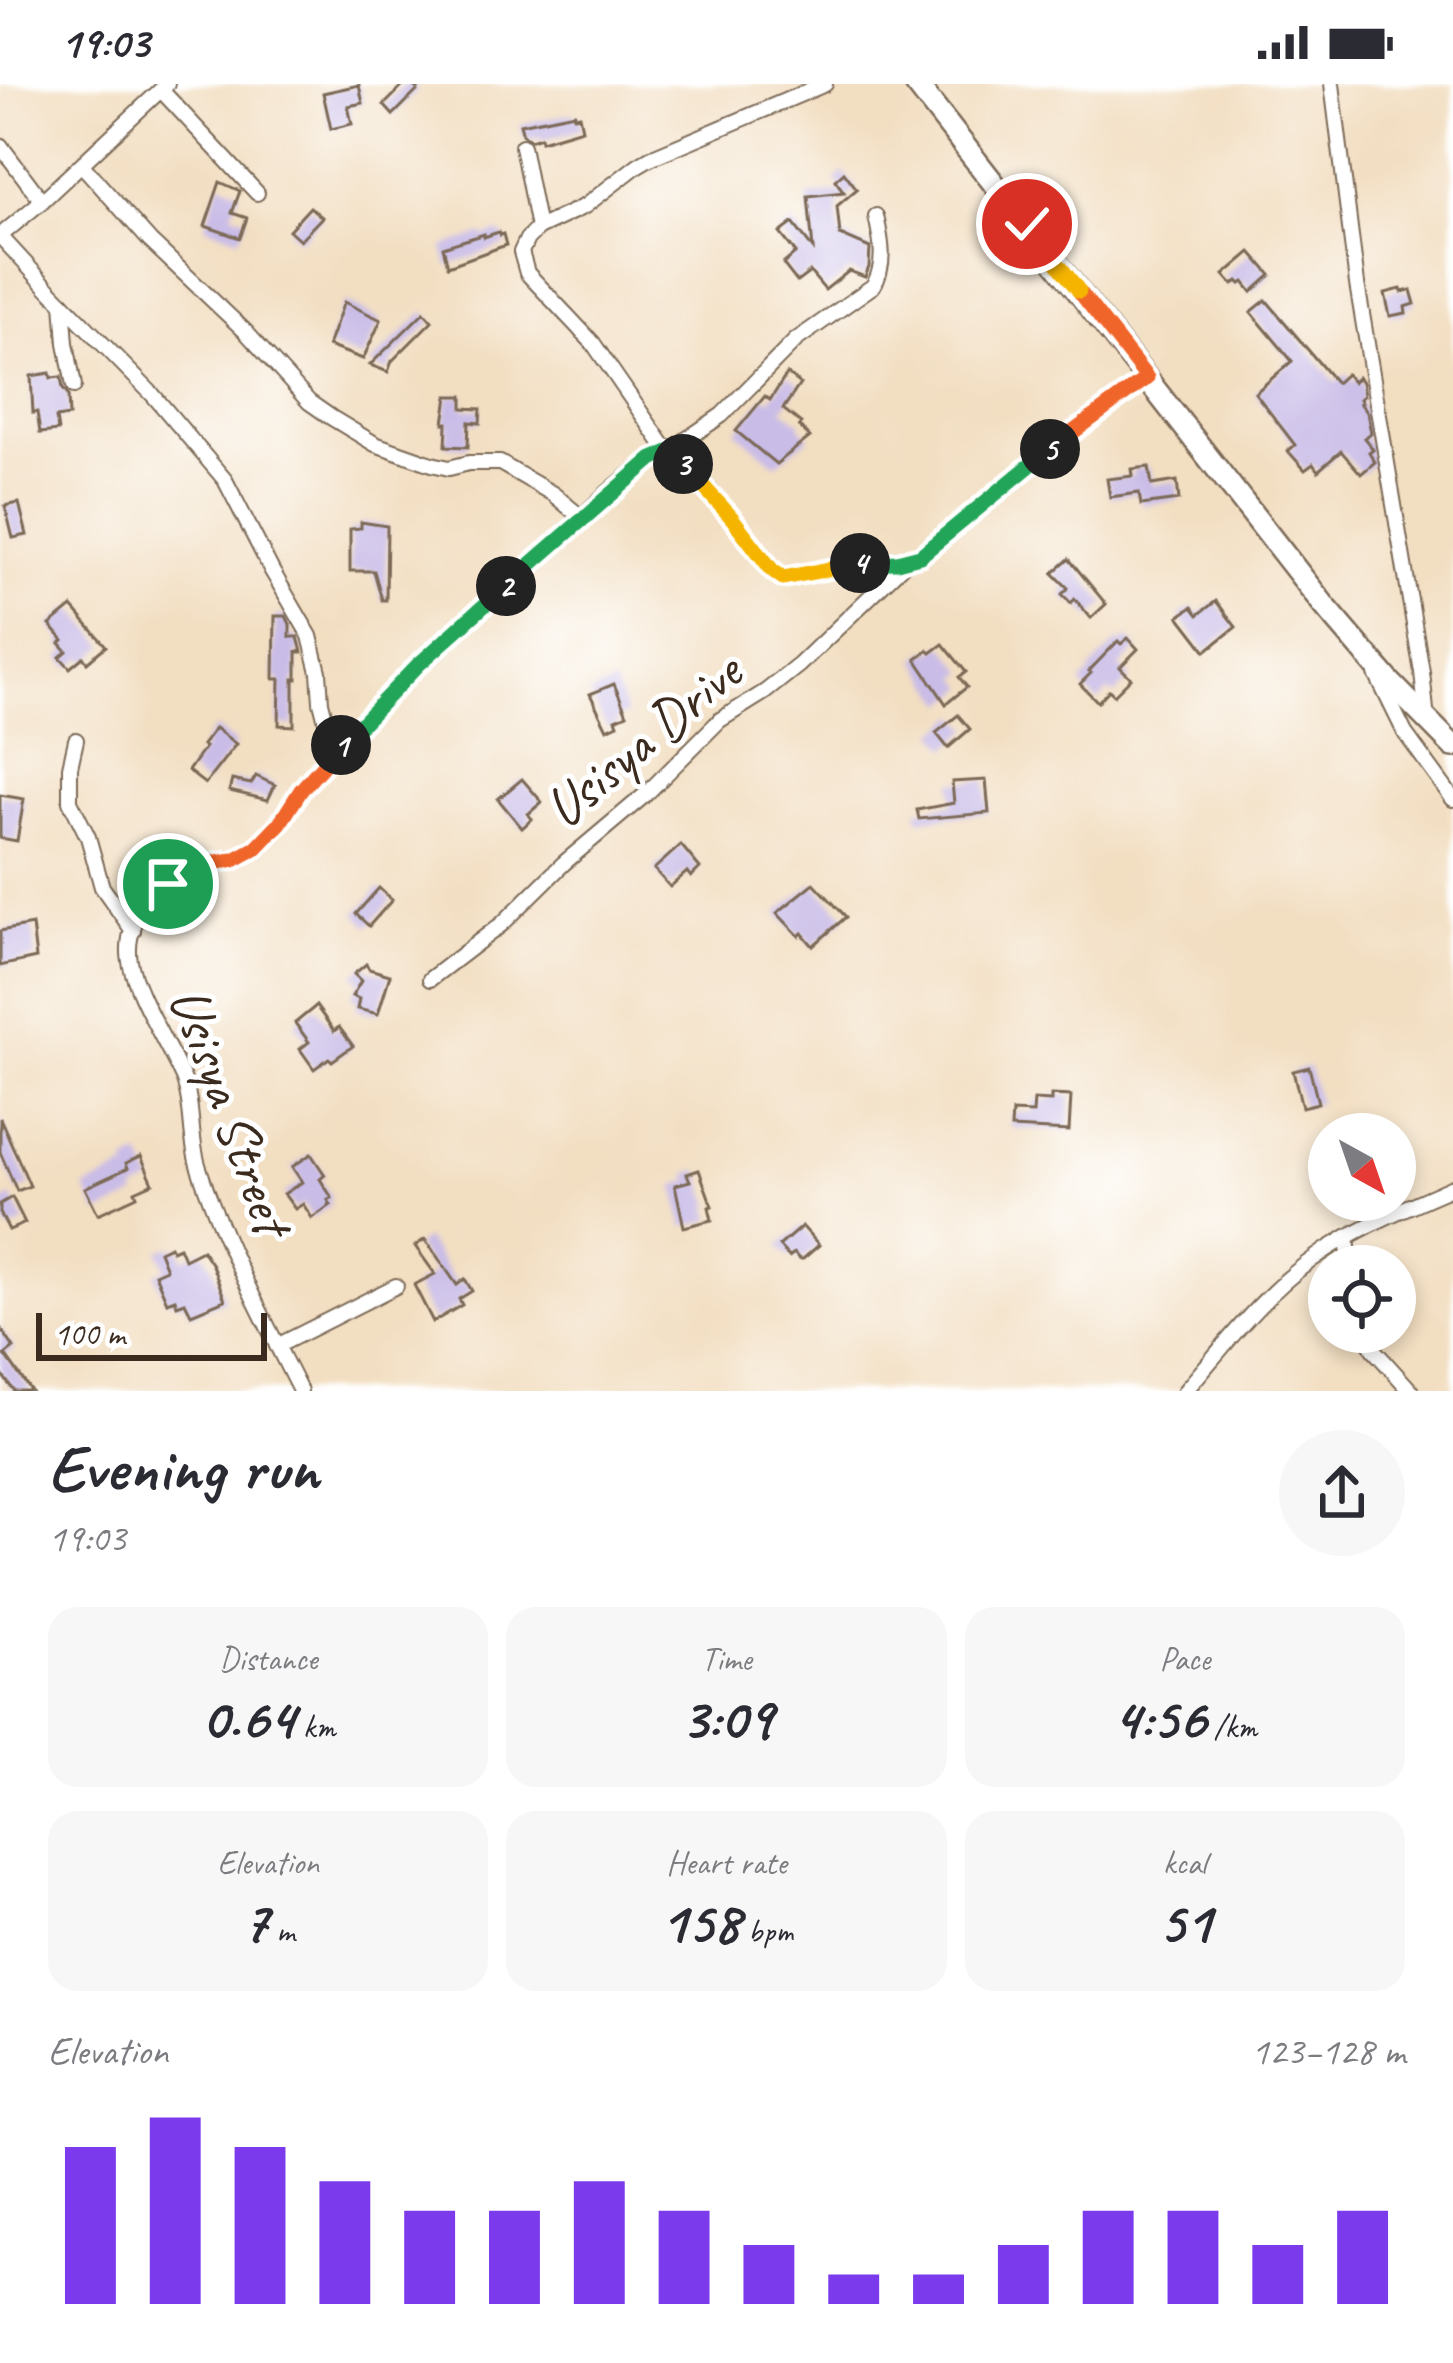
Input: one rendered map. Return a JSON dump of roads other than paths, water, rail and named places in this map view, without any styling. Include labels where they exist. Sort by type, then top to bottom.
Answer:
[{"type":"main road","points":[[916,84],[1369,659],[1453,746]]},
{"type":"street","points":[[825,84],[638,164],[585,206],[538,227],[521,252],[527,273],[592,343],[668,452],[706,489],[772,570],[783,578],[842,565],[907,561],[930,548],[1083,422],[1147,378]]},
{"type":"street","points":[[1332,84],[1357,284],[1427,722]]},
{"type":"street","points":[[257,194],[164,87],[0,236],[153,395],[225,480],[310,636],[334,752]]},
{"type":"street","points":[[0,145],[42,201]]},
{"type":"street","points":[[522,146],[538,227]]},
{"type":"street","points":[[82,165],[309,402],[375,444],[432,464],[500,463],[553,494],[581,518]]},
{"type":"street","name":"Usisya Street","points":[[300,1391],[196,1162],[185,1084],[129,954],[141,911],[187,871],[234,860],[256,848],[334,752],[418,665],[634,473],[722,415],[796,340],[873,286],[882,262],[876,216]]},
{"type":"street","points":[[63,303],[74,386]]},
{"type":"street","name":"Usisya Drive","points":[[430,979],[502,924],[720,720],[800,664],[907,561]]},
{"type":"street","points":[[1369,659],[1405,733],[1453,799]]},
{"type":"street","points":[[76,740],[70,801],[88,837],[102,887],[133,931]]},
{"type":"street","points":[[1185,1391],[1277,1289],[1310,1261],[1347,1237],[1453,1187]]},
{"type":"street","points":[[1347,1237],[1348,1245]]},
{"type":"street","points":[[277,1346],[396,1286]]},
{"type":"street","points":[[1377,1353],[1411,1391]]}]
